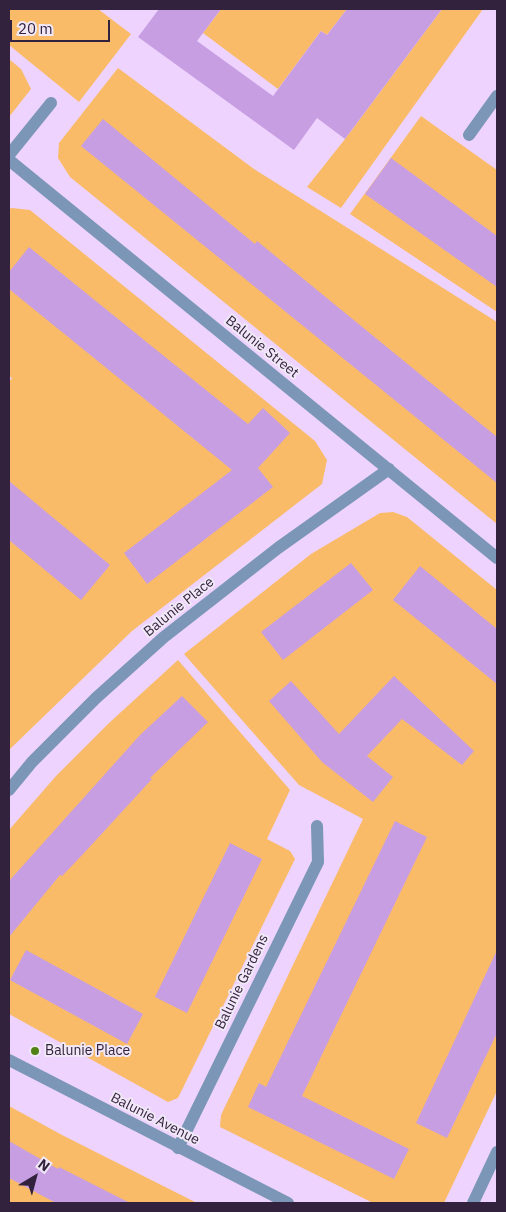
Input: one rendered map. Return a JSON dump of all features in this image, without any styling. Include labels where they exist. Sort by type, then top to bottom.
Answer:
[{"type":"street","points":[[469,135],[497,96]]},
{"type":"street","points":[[9,155],[51,103]]},
{"type":"street","name":"Balunie Street","points":[[9,160],[497,558]]},
{"type":"street","name":"Balunie Place","points":[[9,790],[32,762],[96,698],[164,637],[278,548],[388,470]]},
{"type":"street","name":"Balunie Gardens","points":[[178,1148],[318,862],[316,826]]},
{"type":"street","name":"Balunie Avenue","points":[[9,1060],[288,1203]]},
{"type":"street","points":[[473,1203],[497,1152]]},
{"type":"shaded area","points":[[9,9],[98,9],[131,34],[79,102],[9,45]]},
{"type":"shaded area","points":[[221,9],[347,9],[327,35],[321,31],[278,89],[203,33]]},
{"type":"shaded area","points":[[442,9],[483,9],[341,208],[307,187],[345,139]]},
{"type":"shaded area","points":[[9,59],[21,69],[31,89],[9,117]]},
{"type":"shaded area","points":[[118,68],[254,169],[497,322],[497,524],[70,177],[58,158],[59,143]]},
{"type":"shaded area","points":[[421,116],[497,170],[497,312],[350,214]]},
{"type":"shaded area","points":[[9,209],[30,210],[315,441],[327,460],[322,484],[132,631],[9,750],[9,382],[12,378],[9,376]]},
{"type":"shaded area","points":[[393,512],[407,517],[497,590],[497,1091],[444,1203],[373,1203],[220,1127],[221,1115],[363,819],[299,785],[184,654],[311,554],[380,513]]},
{"type":"shaded area","points":[[178,660],[290,790],[267,839],[290,851],[295,859],[178,1098],[168,1102],[9,1014],[9,830],[56,776],[109,723]]},
{"type":"shaded area","points":[[9,1106],[62,1135],[197,1203],[9,1203]]},
{"type":"building","points":[[159,9],[221,9],[197,41],[273,96],[321,31],[327,35],[347,9],[442,9],[345,139],[317,118],[294,150],[138,37]]},
{"type":"building","points":[[103,119],[255,244],[257,241],[497,437],[497,483],[81,146]]},
{"type":"building","points":[[391,158],[497,236],[497,287],[365,194]]},
{"type":"building","points":[[29,247],[248,424],[263,408],[290,433],[258,468],[273,487],[147,584],[124,553],[232,470],[9,289],[9,272]]},
{"type":"building","points":[[9,481],[110,565],[81,600],[9,540]]},
{"type":"building","points":[[351,563],[373,590],[283,660],[261,632]]},
{"type":"building","points":[[420,566],[497,629],[497,684],[393,600]]},
{"type":"building","points":[[394,676],[474,751],[462,765],[402,719],[367,756],[393,777],[373,802],[322,762],[269,701],[291,681],[339,734]]},
{"type":"building","points":[[182,696],[208,722],[150,778],[152,779],[85,852],[62,876],[60,875],[9,937],[9,881],[140,735]]},
{"type":"building","points":[[395,821],[427,837],[302,1096],[409,1149],[394,1179],[248,1107],[259,1083],[266,1087]]},
{"type":"building","points":[[230,843],[262,859],[187,1013],[155,997]]},
{"type":"building","points":[[26,950],[143,1014],[127,1044],[10,980]]},
{"type":"building","points":[[497,950],[497,1033],[447,1138],[416,1123]]},
{"type":"building","points":[[9,1141],[58,1169],[59,1167],[130,1203],[56,1203],[9,1178]]},
{"type":"place","name":"Balunie Place","points":[[35,1051]]}]
